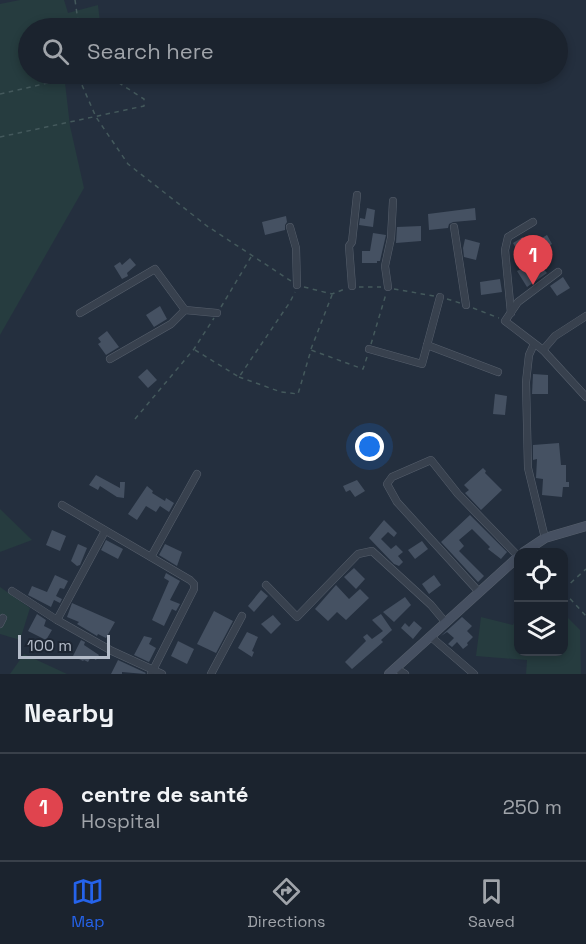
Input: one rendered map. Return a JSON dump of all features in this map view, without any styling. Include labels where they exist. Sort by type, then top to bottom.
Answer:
[{"type":"street","points":[[352,286],[349,246],[352,242],[357,195]]},
{"type":"street","points":[[388,287],[385,266],[391,238],[393,201]]},
{"type":"street","points":[[511,313],[505,250],[508,237],[533,222]]},
{"type":"street","points":[[290,227],[296,248],[297,285]]},
{"type":"street","points":[[454,227],[466,305]]},
{"type":"street","points":[[80,313],[155,269],[185,310],[217,313]]},
{"type":"street","points":[[558,272],[518,302],[505,321],[543,350],[586,397]]},
{"type":"street","points":[[369,349],[422,364],[440,297]]},
{"type":"street","points":[[110,359],[171,324],[185,310]]},
{"type":"street","points":[[543,350],[555,336],[586,316]]},
{"type":"street","points":[[534,344],[529,355],[526,382],[528,468],[545,538]]},
{"type":"street","points":[[427,345],[498,372]]},
{"type":"street","points":[[479,592],[397,502],[387,484],[392,477],[431,460],[459,494],[514,552]]},
{"type":"street","points":[[151,557],[197,474]]},
{"type":"street","points":[[62,506],[194,584],[194,589],[152,672]]},
{"type":"street","points":[[531,548],[545,538],[586,526]]},
{"type":"street","points":[[57,620],[105,531]]},
{"type":"street","points":[[266,585],[297,617],[358,554],[372,551],[431,605],[446,623]]},
{"type":"street","points":[[392,671],[514,561]]},
{"type":"street","points":[[12,591],[112,651],[152,672],[162,674]]},
{"type":"street","points":[[211,674],[242,616]]},
{"type":"street","points":[[430,636],[474,674]]},
{"type":"street","points":[[392,671],[405,674]]},
{"type":"path","points":[[75,0],[78,18]]},
{"type":"path","points":[[0,94],[43,84]]},
{"type":"path","points":[[82,84],[96,117],[128,164],[190,213],[297,285],[332,294],[352,286],[388,287],[440,297],[505,321]]},
{"type":"path","points":[[0,137],[144,106],[144,99],[121,84]]},
{"type":"path","points":[[135,419],[194,349],[252,256]]},
{"type":"path","points":[[239,378],[290,302],[297,285]]},
{"type":"path","points":[[310,350],[363,369],[388,287]]},
{"type":"path","points":[[194,349],[239,378],[281,392],[298,394],[310,350],[332,294]]},
{"type":"path","points":[[568,586],[586,569]]},
{"type":"path","points":[[568,595],[586,616]]},
{"type":"green space","points":[[20,0],[64,0],[68,13],[98,5],[100,18],[18,18],[18,84],[65,84],[70,126],[84,188],[0,335],[0,4]]},
{"type":"green space","points":[[0,509],[32,540],[0,552]]},
{"type":"green space","points":[[0,587],[30,608],[20,640],[0,634]]},
{"type":"green space","points":[[481,617],[513,625],[514,623],[514,656],[568,656],[568,618],[580,630],[581,674],[526,674],[527,660],[476,656]]},
{"type":"green space","points":[[24,654],[67,674],[10,674]]},
{"type":"building","points":[[367,208],[375,210],[373,227],[359,225],[360,218],[365,219]]},
{"type":"building","points":[[475,208],[476,220],[453,222],[448,228],[429,230],[428,214]]},
{"type":"building","points":[[286,216],[285,230],[265,235],[262,222]]},
{"type":"building","points":[[421,226],[421,241],[396,243],[397,227]]},
{"type":"building","points":[[373,233],[386,235],[380,261],[362,263],[362,251],[370,251]]},
{"type":"building","points":[[547,235],[552,244],[531,258],[536,266],[539,264],[547,273],[527,287],[517,271],[521,269],[516,263],[522,259],[513,243],[523,237],[528,246]]},
{"type":"building","points":[[465,239],[480,243],[476,260],[464,257]]},
{"type":"building","points":[[130,258],[136,265],[127,273],[128,276],[122,279],[114,266],[120,262],[122,265]]},
{"type":"building","points":[[563,277],[570,288],[557,296],[550,286]]},
{"type":"building","points":[[500,279],[502,292],[481,295],[480,282]]},
{"type":"building","points":[[160,306],[167,319],[154,327],[146,315]]},
{"type":"building","points":[[107,331],[119,347],[106,355],[98,344],[101,342],[98,338]]},
{"type":"building","points":[[147,369],[157,380],[148,388],[138,377]]},
{"type":"building","points":[[533,374],[548,375],[548,394],[532,394]]},
{"type":"building","points":[[495,394],[507,396],[505,415],[493,414]]},
{"type":"building","points":[[559,443],[561,465],[566,465],[566,482],[569,482],[569,487],[563,487],[562,497],[542,495],[543,479],[536,478],[537,459],[533,460],[533,445]]},
{"type":"building","points":[[483,468],[502,490],[481,510],[465,493],[469,490],[464,485]]},
{"type":"building","points":[[96,475],[120,488],[120,482],[125,482],[124,498],[117,497],[100,486],[98,490],[89,485]]},
{"type":"building","points":[[357,480],[365,491],[355,497],[350,490],[346,492],[343,486]]},
{"type":"building","points":[[147,486],[153,491],[152,493],[165,501],[166,498],[174,503],[169,512],[160,506],[156,512],[146,506],[137,520],[128,514]]},
{"type":"building","points":[[470,515],[507,552],[501,559],[488,549],[490,547],[472,529],[459,540],[464,546],[459,551],[484,576],[478,582],[441,542]]},
{"type":"building","points":[[384,520],[397,533],[394,537],[388,532],[381,539],[391,549],[396,545],[403,552],[398,556],[403,562],[399,566],[394,564],[369,538]]},
{"type":"building","points":[[52,530],[66,536],[60,551],[46,545]]},
{"type":"building","points":[[106,540],[123,549],[118,559],[101,550]]},
{"type":"building","points":[[422,541],[428,549],[415,559],[408,550]]},
{"type":"building","points":[[78,544],[87,548],[80,565],[77,566],[71,561]]},
{"type":"building","points":[[165,544],[182,552],[177,566],[159,555]]},
{"type":"building","points":[[354,568],[365,579],[356,589],[344,577]]},
{"type":"building","points":[[166,573],[180,581],[170,600],[180,604],[176,611],[172,609],[164,626],[152,620],[169,581],[164,578]]},
{"type":"building","points":[[55,575],[68,581],[64,589],[60,588],[56,596],[62,599],[60,603],[54,600],[51,607],[28,595],[32,586],[47,592]]},
{"type":"building","points":[[434,575],[441,585],[429,594],[422,584]]},
{"type":"building","points":[[336,585],[349,599],[360,589],[369,598],[346,620],[337,612],[328,621],[315,609]]},
{"type":"building","points":[[261,590],[268,596],[254,612],[248,606]]},
{"type":"building","points":[[405,597],[411,605],[394,622],[383,612]]},
{"type":"building","points":[[72,603],[115,622],[106,638],[98,634],[97,636],[77,624],[79,622],[67,617]]},
{"type":"building","points":[[214,611],[233,621],[216,653],[197,644]]},
{"type":"building","points":[[37,614],[46,620],[44,626],[52,630],[46,640],[28,631]]},
{"type":"building","points":[[381,614],[392,630],[381,640],[383,642],[352,669],[345,662],[366,641],[363,637],[367,634],[372,639],[383,631],[372,620]]},
{"type":"building","points":[[273,615],[281,624],[271,634],[261,624]]},
{"type":"building","points":[[462,617],[472,626],[467,631],[473,637],[463,649],[457,642],[452,647],[448,644],[454,638],[447,632],[441,636]]},
{"type":"building","points":[[414,621],[422,628],[413,639],[401,628],[405,623],[409,627]]},
{"type":"building","points":[[247,632],[258,637],[252,657],[238,648]]},
{"type":"building","points":[[144,636],[152,638],[149,644],[156,648],[149,662],[134,655]]},
{"type":"building","points":[[81,640],[85,642],[84,645],[99,655],[96,660],[91,657],[88,662],[73,656]]},
{"type":"building","points":[[178,641],[194,649],[187,664],[171,656]]},
{"type":"building","points":[[118,660],[146,673],[111,674]]},
{"type":"place","name":"centre de santé","points":[[533,285]]}]
